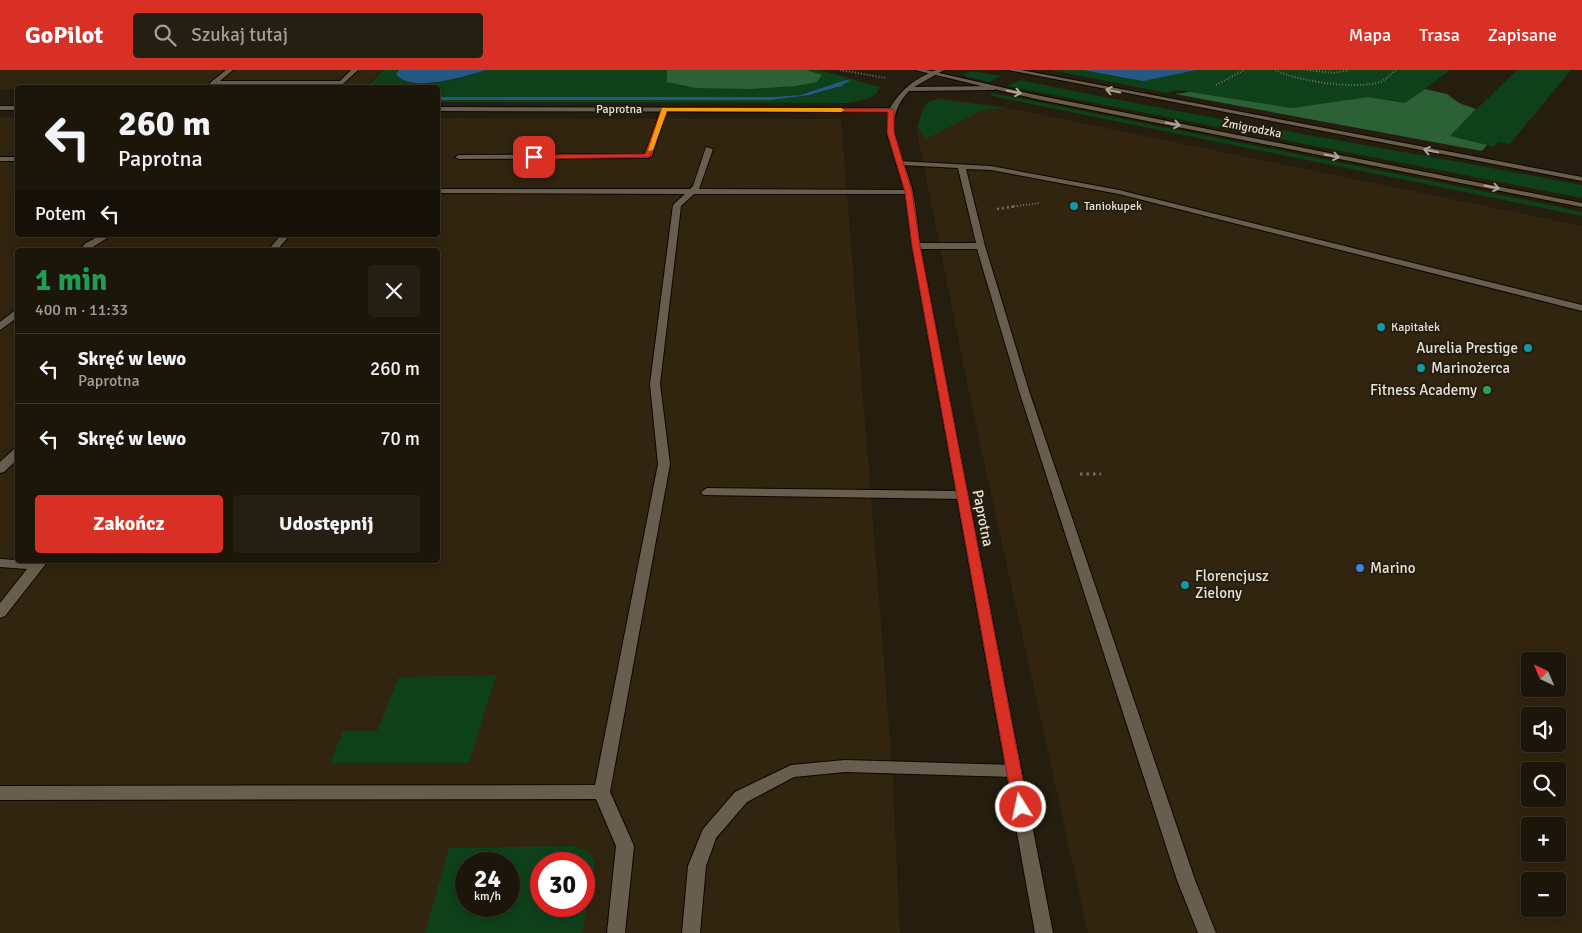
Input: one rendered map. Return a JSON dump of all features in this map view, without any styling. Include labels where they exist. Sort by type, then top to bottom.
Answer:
[{"type":"street","points":[[211,85],[230,70]]},
{"type":"street","points":[[211,85],[342,83],[355,70]]},
{"type":"street","name":"Żmigrodzka","points":[[918,70],[994,88],[1582,205]]},
{"type":"street","points":[[891,110],[895,102],[908,89],[932,73],[941,70]]},
{"type":"street","name":"Żmigrodzka","points":[[1011,70],[1582,180]]},
{"type":"street","points":[[908,89],[994,88]]},
{"type":"street","points":[[0,108],[15,108]]},
{"type":"street","name":"Paprotna","points":[[440,110],[891,110],[891,132],[909,192],[916,246],[1044,933]]},
{"type":"street","points":[[459,157],[648,156],[664,110]]},
{"type":"street","points":[[616,933],[625,846],[602,792],[664,464],[655,384],[677,205],[697,187],[709,149]]},
{"type":"street","points":[[0,159],[15,159]]},
{"type":"street","points":[[901,163],[961,166],[1023,173],[1119,192],[1582,308]]},
{"type":"street","points":[[961,166],[1025,394],[1186,880],[1207,933]]},
{"type":"street","points":[[440,190],[909,192]]},
{"type":"street","points":[[85,248],[104,237]]},
{"type":"street","points":[[274,248],[284,237]]},
{"type":"street","points":[[916,246],[982,246]]},
{"type":"street","points":[[0,327],[15,313]]},
{"type":"street","points":[[0,469],[15,455]]},
{"type":"street","points":[[707,492],[962,495]]},
{"type":"street","points":[[0,563],[40,563]]},
{"type":"street","points":[[0,613],[40,563]]},
{"type":"street","points":[[691,933],[697,866],[709,834],[741,798],[791,771],[845,766],[1014,771]]},
{"type":"street","points":[[0,794],[602,792]]},
{"type":"path","points":[[840,70],[894,79]]},
{"type":"path","points":[[1275,70],[1280,74],[1301,79],[1354,84],[1382,82],[1396,70]]},
{"type":"path","points":[[1307,70],[1334,73],[1349,70]]},
{"type":"path","points":[[994,209],[1044,203]]},
{"type":"shaded area","points":[[0,70],[382,70],[367,85],[15,85],[15,89],[0,89]]},
{"type":"shaded area","name":"Marino","points":[[941,98],[1004,107],[1582,226],[1582,933],[1088,933],[974,417],[918,138],[917,127],[925,105],[931,100]]},
{"type":"shaded area","points":[[0,117],[15,117],[15,237],[440,237],[440,118],[841,119],[892,764],[900,933],[0,933]]},
{"type":"green space","points":[[383,70],[399,70],[396,74],[406,79],[428,83],[452,80],[486,70],[820,70],[880,87],[871,97],[847,103],[440,102],[440,100],[772,100],[809,95],[841,86],[818,89],[793,96],[774,97],[440,97],[440,85],[369,85]]},
{"type":"green space","points":[[667,70],[806,70],[822,75],[817,82],[795,86],[751,89],[696,88],[667,82]]},
{"type":"green space","points":[[1050,70],[1450,70],[1405,104],[1368,97],[1292,108],[1178,90],[1167,93]]},
{"type":"green space","points":[[1517,70],[1571,70],[1510,144],[1498,142],[1493,147],[1449,136]]},
{"type":"green space","points":[[971,71],[1002,76],[989,82],[965,76],[964,74]]},
{"type":"green space","points":[[1020,80],[1160,108],[1582,185],[1582,198],[1007,86]]},
{"type":"green space","points":[[1425,89],[1447,94],[1459,103],[1476,109],[1450,136],[1487,145],[1482,151],[1175,94],[1190,92],[1292,108],[1368,97],[1405,103]]},
{"type":"green space","points":[[993,93],[1532,201],[1582,212],[1582,216],[992,96],[990,94]]},
{"type":"green space","points":[[937,99],[1005,108],[983,110],[926,139],[918,127],[920,118],[925,106]]},
{"type":"green space","points":[[496,675],[469,763],[330,763],[343,731],[377,731],[399,677]]},
{"type":"green space","points":[[574,846],[589,852],[530,852],[530,917],[585,917],[582,933],[425,933],[449,848]]},
{"type":"water","points":[[399,70],[486,70],[440,82],[414,83],[403,80],[396,74]]},
{"type":"water","points":[[1083,70],[1196,70],[1143,81]]},
{"type":"water","points":[[846,80],[851,81],[841,85],[845,86],[809,95],[772,100],[440,100],[440,97],[774,97],[800,95]]},
{"type":"slow traffic","points":[[650,150],[664,110],[841,110]]},
{"type":"place","name":"Taniokupek","points":[[1074,206]]},
{"type":"place","name":"Kapitałek","points":[[1381,327]]},
{"type":"place","name":"Aurelia Prestige","points":[[1528,348]]},
{"type":"place","name":"Marinożerca","points":[[1421,368]]},
{"type":"place","name":"Fitness Academy","points":[[1487,390]]},
{"type":"place","name":"Marino","points":[[1360,568]]},
{"type":"place","name":"Florencjusz Zielony","points":[[1185,585]]},
{"type":"route","points":[[534,157],[648,156],[664,110],[891,110],[891,132],[909,192],[916,246],[1021,807]]}]
